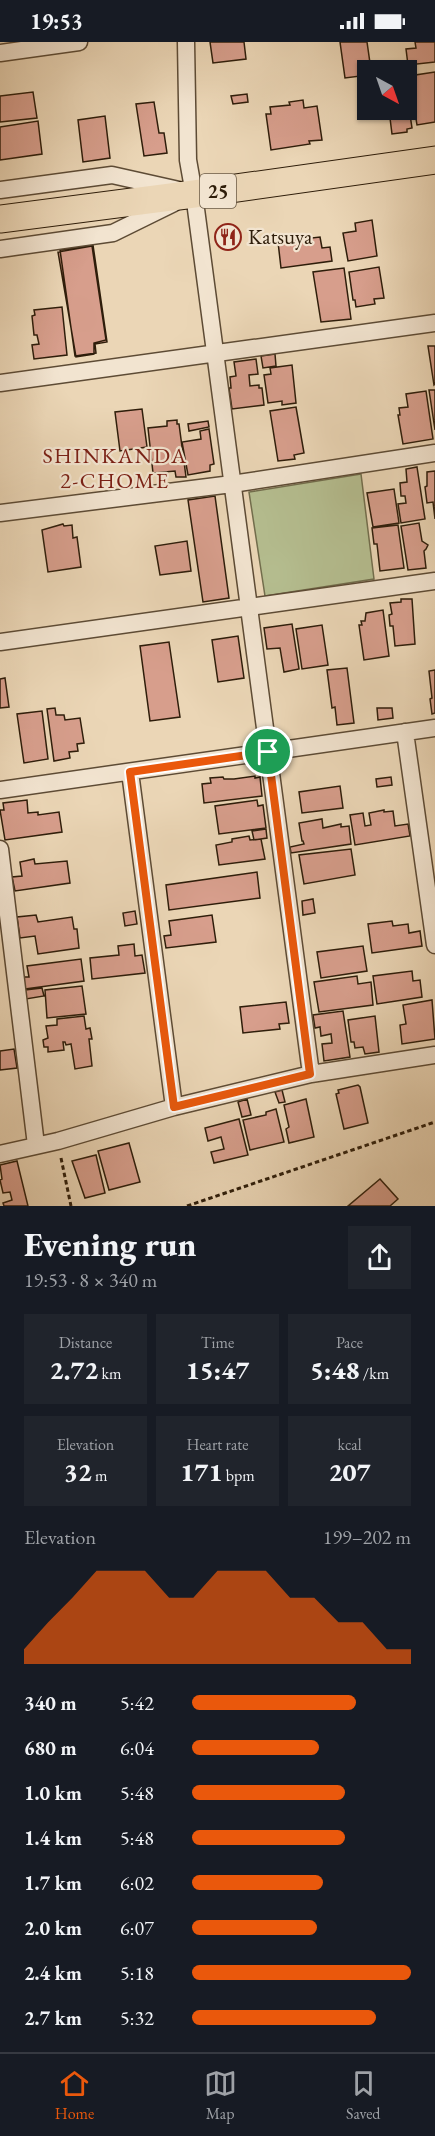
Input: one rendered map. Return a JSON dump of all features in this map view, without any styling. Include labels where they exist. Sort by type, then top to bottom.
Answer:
[{"type":"main road","name":"25","points":[[0,219],[435,160]]},
{"type":"street","points":[[0,53],[79,42]]},
{"type":"street","points":[[186,42],[188,160],[310,1074]]},
{"type":"street","points":[[0,190],[112,175],[194,194]]},
{"type":"street","points":[[0,249],[113,233],[194,194]]},
{"type":"street","points":[[0,383],[435,323]]},
{"type":"street","points":[[0,513],[232,484],[435,453]]},
{"type":"street","points":[[0,642],[435,581]]},
{"type":"street","points":[[0,790],[435,728]]},
{"type":"street","points":[[405,732],[435,945]]},
{"type":"street","points":[[130,772],[174,1107]]},
{"type":"street","points":[[0,849],[36,1144]]},
{"type":"street","points":[[0,1154],[57,1141],[174,1107],[310,1074],[435,1055]]},
{"type":"path","points":[[187,1206],[435,1122]]},
{"type":"path","points":[[57,1141],[71,1206]]},
{"type":"green space","points":[[361,474],[374,579],[265,596],[249,492]]},
{"type":"building","points":[[210,42],[244,42],[246,59],[213,63]]},
{"type":"building","points":[[340,42],[367,42],[370,60],[357,60],[357,76],[345,78]]},
{"type":"building","points":[[415,42],[435,42],[435,62],[417,64],[417,60],[407,60],[406,49],[416,48]]},
{"type":"building","points":[[435,72],[435,122],[417,125],[417,75]]},
{"type":"building","points":[[33,92],[37,118],[0,122],[0,96]]},
{"type":"building","points":[[247,94],[248,102],[233,104],[231,96]]},
{"type":"building","points":[[303,100],[304,108],[317,106],[322,140],[271,150],[266,114],[271,114],[270,107],[290,105],[289,102]]},
{"type":"building","points":[[154,102],[159,133],[164,133],[167,153],[144,156],[136,104]]},
{"type":"building","points":[[105,116],[110,158],[83,162],[78,120]]},
{"type":"building","points":[[390,120],[411,120],[412,128],[407,129],[407,132],[392,134]]},
{"type":"building","points":[[38,121],[42,154],[0,160],[0,127]]},
{"type":"building","points":[[372,220],[377,256],[348,261],[343,233],[356,231],[355,223]]},
{"type":"building","points":[[320,237],[322,248],[330,247],[332,261],[281,268],[278,242]]},
{"type":"building","points":[[93,245],[107,342],[95,344],[96,353],[75,356],[60,250]]},
{"type":"building","points":[[92,246],[106,340],[94,343],[94,354],[76,357],[58,252]]},
{"type":"building","points":[[379,267],[384,298],[374,299],[375,304],[356,307],[349,272]]},
{"type":"building","points":[[344,268],[351,319],[321,322],[313,272]]},
{"type":"building","points":[[62,307],[67,355],[34,359],[32,345],[39,344],[37,335],[34,335],[32,316],[35,315],[34,310]]},
{"type":"building","points":[[428,346],[435,346],[434,385]]},
{"type":"building","points":[[275,354],[276,366],[263,368],[261,356]]},
{"type":"building","points":[[256,359],[258,374],[249,375],[250,386],[259,385],[259,388],[262,388],[264,405],[232,409],[229,388],[231,388],[230,377],[236,376],[234,362]]},
{"type":"building","points":[[292,365],[296,403],[282,405],[282,401],[268,403],[264,375],[271,374],[270,368]]},
{"type":"building","points":[[429,390],[435,390],[435,430]]},
{"type":"building","points":[[426,391],[433,439],[403,444],[399,408],[408,407],[406,394]]},
{"type":"building","points":[[296,407],[304,453],[294,455],[295,459],[278,461],[270,411]]},
{"type":"building","points":[[142,409],[147,447],[120,451],[115,412]]},
{"type":"building","points":[[177,420],[186,477],[176,477],[175,471],[153,473],[148,428],[167,426],[167,421]]},
{"type":"building","points":[[208,421],[209,427],[189,431],[188,424]]},
{"type":"building","points":[[209,429],[214,464],[210,465],[210,471],[188,475],[182,442],[201,439],[200,431]]},
{"type":"building","points":[[417,467],[425,519],[401,523],[398,504],[406,503],[405,496],[401,496],[400,483],[407,482],[406,469]]},
{"type":"building","points":[[435,471],[435,519],[433,502],[427,503],[425,487],[427,486],[427,472]]},
{"type":"building","points":[[394,489],[399,523],[373,527],[367,493]]},
{"type":"building","points":[[215,496],[229,598],[203,602],[188,500]]},
{"type":"building","points":[[419,523],[422,541],[428,545],[424,551],[426,568],[408,570],[401,526]]},
{"type":"building","points":[[63,524],[64,526],[72,525],[73,538],[77,537],[81,567],[48,572],[42,530]]},
{"type":"building","points":[[398,525],[404,568],[380,571],[377,544],[374,544],[372,528]]},
{"type":"building","points":[[187,541],[191,571],[160,575],[155,546]]},
{"type":"building","points":[[401,599],[412,599],[415,644],[395,646],[393,626],[390,626],[389,615],[392,614],[390,603],[401,602]]},
{"type":"building","points":[[383,610],[389,656],[364,660],[359,625],[362,625],[361,621],[365,621],[366,613]]},
{"type":"building","points":[[292,624],[299,669],[284,672],[280,648],[267,649],[264,628]]},
{"type":"building","points":[[322,625],[328,665],[302,669],[296,629]]},
{"type":"building","points":[[238,636],[244,678],[218,682],[212,640]]},
{"type":"building","points":[[169,642],[180,717],[150,721],[140,646]]},
{"type":"building","points":[[347,668],[354,723],[337,725],[335,707],[332,708],[327,670]]},
{"type":"building","points":[[435,670],[435,713],[432,714],[429,671]]},
{"type":"building","points":[[5,678],[9,707],[0,708],[0,679]]},
{"type":"building","points":[[55,708],[56,715],[64,715],[65,720],[80,718],[84,743],[77,744],[78,751],[69,752],[70,758],[54,761],[47,709]]},
{"type":"building","points":[[377,708],[392,708],[393,718],[378,720]]},
{"type":"building","points":[[42,711],[48,759],[24,763],[17,714]]},
{"type":"building","points":[[255,776],[255,778],[260,777],[262,796],[204,803],[202,784],[211,783],[210,778],[234,779]]},
{"type":"building","points":[[391,777],[392,785],[377,787],[376,779]]},
{"type":"building","points":[[340,786],[343,808],[302,813],[299,792]]},
{"type":"building","points":[[27,800],[28,813],[38,812],[38,815],[59,812],[62,832],[5,840],[0,810],[4,810],[3,803]]},
{"type":"building","points":[[257,800],[258,806],[263,805],[266,828],[219,834],[215,806]]},
{"type":"building","points":[[384,810],[384,812],[393,811],[395,826],[408,824],[410,836],[355,845],[350,815],[363,813],[365,826],[371,825],[369,813]]},
{"type":"building","points":[[322,819],[323,828],[341,824],[341,827],[349,826],[351,844],[291,853],[290,847],[304,844],[299,823]]},
{"type":"building","points":[[266,829],[267,838],[254,840],[252,831]]},
{"type":"building","points":[[249,836],[250,840],[261,839],[265,859],[219,865],[216,845]]},
{"type":"building","points":[[351,849],[355,875],[304,884],[299,855]]},
{"type":"building","points":[[34,859],[35,864],[67,861],[70,883],[15,891],[12,877],[22,876],[20,862]]},
{"type":"building","points":[[257,872],[260,898],[169,910],[166,885]]},
{"type":"building","points":[[313,899],[315,913],[303,915],[302,901]]},
{"type":"building","points":[[135,911],[137,924],[125,926],[123,913]]},
{"type":"building","points":[[36,915],[38,922],[72,917],[74,929],[77,929],[79,948],[38,954],[35,936],[20,938],[17,917]]},
{"type":"building","points":[[212,915],[216,942],[166,948],[164,936],[171,935],[169,921]]},
{"type":"building","points":[[392,921],[393,926],[408,924],[409,933],[420,931],[422,946],[372,953],[368,924]]},
{"type":"building","points":[[134,944],[135,956],[142,955],[145,973],[92,979],[90,958],[119,955],[118,946]]},
{"type":"building","points":[[363,946],[367,971],[321,978],[317,952]]},
{"type":"building","points":[[81,959],[84,981],[25,989],[23,977],[29,977],[27,966]]},
{"type":"building","points":[[412,971],[413,981],[420,980],[422,997],[377,1004],[373,976]]},
{"type":"building","points":[[357,976],[358,984],[371,982],[373,1005],[319,1012],[314,982]]},
{"type":"building","points":[[82,986],[86,1014],[47,1018],[45,990]]},
{"type":"building","points":[[42,988],[44,996],[26,999],[25,990]]},
{"type":"building","points":[[432,1000],[435,1039],[402,1044],[400,1025],[406,1024],[403,1005]]},
{"type":"building","points":[[286,1002],[289,1023],[279,1024],[280,1029],[243,1033],[240,1007]]},
{"type":"building","points":[[343,1011],[350,1057],[324,1061],[322,1044],[332,1043],[331,1034],[321,1036],[320,1027],[315,1028],[313,1015]]},
{"type":"building","points":[[84,1016],[86,1029],[90,1028],[92,1039],[89,1039],[92,1066],[75,1069],[71,1044],[66,1045],[63,1042],[64,1050],[48,1052],[48,1047],[44,1047],[43,1040],[48,1038],[46,1026],[57,1025],[57,1019]]},
{"type":"building","points":[[375,1016],[379,1052],[365,1054],[363,1047],[355,1048],[354,1042],[351,1042],[348,1020]]},
{"type":"building","points":[[14,1049],[17,1068],[0,1070],[0,1051]]},
{"type":"building","points":[[358,1085],[368,1123],[344,1129],[336,1094],[339,1093],[338,1090]]},
{"type":"building","points":[[282,1090],[285,1102],[279,1103],[275,1092]]},
{"type":"building","points":[[247,1099],[251,1115],[242,1117],[238,1102]]},
{"type":"building","points":[[306,1099],[314,1137],[289,1143],[286,1129],[289,1127],[284,1105]]},
{"type":"building","points":[[276,1109],[284,1142],[250,1150],[243,1120],[266,1115],[266,1112]]},
{"type":"building","points":[[239,1119],[248,1155],[214,1163],[211,1152],[224,1149],[221,1137],[208,1141],[205,1128]]},
{"type":"building","points":[[129,1143],[140,1182],[109,1190],[98,1151]]},
{"type":"building","points":[[96,1155],[105,1193],[85,1198],[72,1161]]},
{"type":"building","points":[[17,1161],[28,1206],[4,1206],[3,1203],[12,1200],[10,1192],[3,1193],[0,1165]]},
{"type":"building","points":[[380,1179],[398,1199],[390,1206],[348,1206]]},
{"type":"place","name":"Katsuya","points":[[228,237]]},
{"type":"district","name":"SHINKANDA 2-CHOME","points":[[115,468]]},
{"type":"route","points":[[268,752],[310,1074],[174,1107],[130,772],[268,752]]}]
